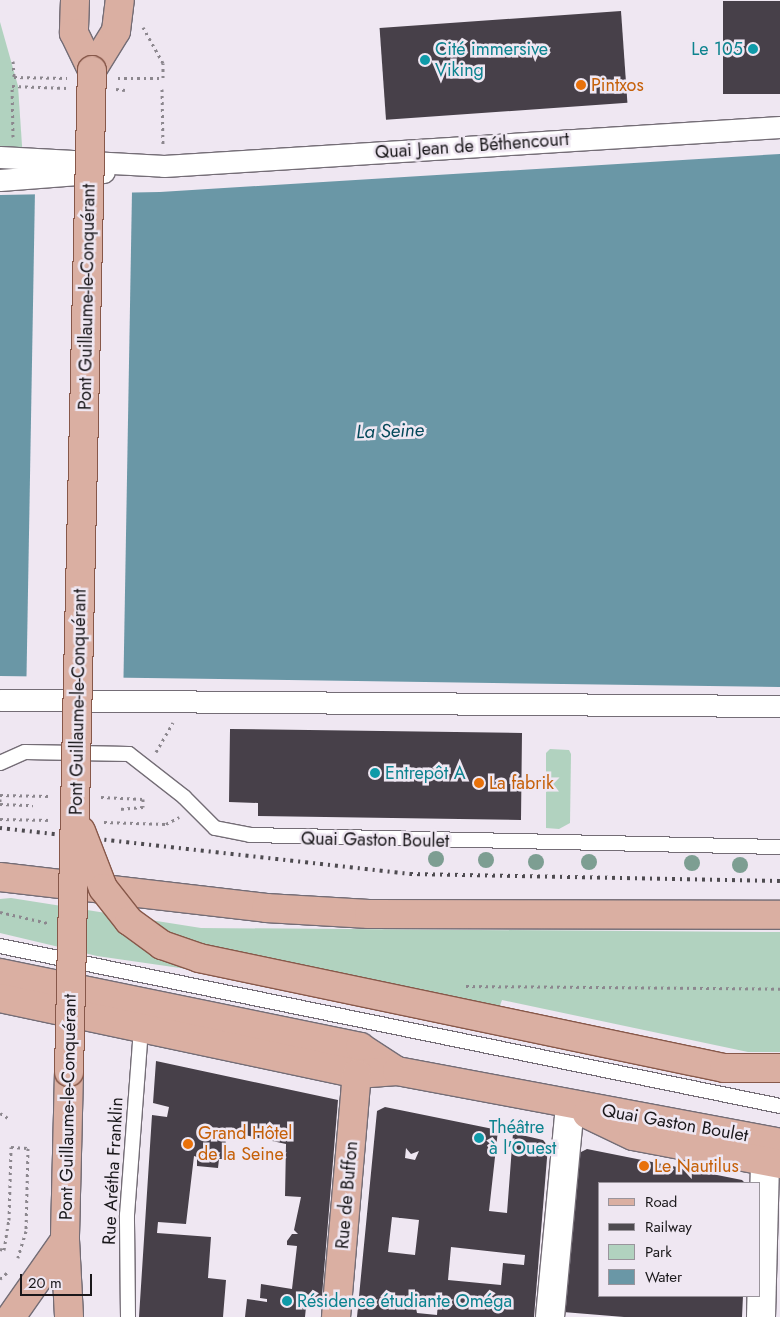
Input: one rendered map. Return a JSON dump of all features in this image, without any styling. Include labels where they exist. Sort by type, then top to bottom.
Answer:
[{"type":"main road","name":"Pont Guillaume-le-Conquérant","points":[[11,1317],[65,1240],[67,805],[78,78],[74,33],[75,0]]},
{"type":"main road","points":[[78,78],[116,31],[120,0]]},
{"type":"main road","points":[[67,805],[103,888],[129,921],[162,945],[199,958],[724,1068],[780,1068]]},
{"type":"main road","points":[[2,878],[266,908],[369,914],[780,915]]},
{"type":"main road","name":"Quai Gaston Boulet","points":[[0,973],[360,1047],[397,1071]]},
{"type":"main road","name":"Quai Gaston Boulet","points":[[0,998],[357,1074],[397,1071],[570,1106],[637,1113],[775,1156]]},
{"type":"main road","name":"Rue de Buffon","points":[[336,1317],[357,1074]]},
{"type":"main road","points":[[65,1240],[69,1317]]},
{"type":"street","name":"Quai Jean de Béthencourt","points":[[0,180],[164,166],[780,127]]},
{"type":"street","name":"Quai Jean de Béthencourt","points":[[7,157],[164,166]]},
{"type":"street","points":[[2,700],[185,703],[780,706]]},
{"type":"street","points":[[550,1317],[570,1106]]},
{"type":"street","points":[[761,1317],[775,1156]]},
{"type":"lane","name":"Quai Gaston Boulet","points":[[0,763],[25,752],[129,754],[184,797],[215,828],[250,835],[780,847]]},
{"type":"lane","points":[[0,946],[780,1106]]},
{"type":"lane","name":"Rue Arétha Franklin","points":[[128,1317],[127,1215],[142,1028]]},
{"type":"path","points":[[125,78],[163,78],[163,64],[141,23]]},
{"type":"path","points":[[13,61],[14,77],[78,78]]},
{"type":"path","points":[[7,157],[12,86],[78,78]]},
{"type":"path","points":[[162,90],[164,166]]},
{"type":"path","points":[[143,766],[185,703]]},
{"type":"path","points":[[32,805],[0,804],[0,797],[67,805]]},
{"type":"path","points":[[96,797],[143,799],[143,808],[119,809]]},
{"type":"path","points":[[0,912],[56,925]]},
{"type":"path","points":[[459,986],[780,989]]},
{"type":"path","points":[[0,1113],[8,1118]]},
{"type":"path","points":[[2,1250],[11,1147],[28,1148],[26,1231],[17,1261]]},
{"type":"path","points":[[0,1279],[12,1268]]},
{"type":"green space","points":[[0,22],[18,86],[25,190],[0,190]]},
{"type":"green space","points":[[550,749],[569,750],[571,754],[570,823],[559,829],[546,828],[546,753]]},
{"type":"green space","points":[[11,898],[201,928],[780,932],[780,1052],[748,1052],[502,1000],[497,1014],[97,956],[0,933],[0,899]]},
{"type":"water","name":"La Seine","points":[[780,154],[780,687],[0,676],[0,195],[160,192]]},
{"type":"pier","points":[[35,189],[132,191],[123,681],[26,679]]},
{"type":"building","name":"Le 105","points":[[723,1],[780,1],[780,94],[723,94]]},
{"type":"building","points":[[621,11],[627,103],[386,120],[380,28]]},
{"type":"building","name":"Entrepôt A","points":[[230,729],[522,733],[521,820],[258,816],[258,803],[229,802]]},
{"type":"building","points":[[156,1061],[338,1100],[321,1308],[306,1307],[305,1317],[245,1317],[247,1299],[267,1302],[267,1299],[260,1298],[261,1284],[292,1289],[297,1246],[287,1245],[287,1241],[292,1234],[298,1234],[294,1230],[301,1197],[285,1196],[286,1144],[227,1131],[224,1159],[219,1159],[218,1168],[197,1166],[197,1157],[194,1156],[186,1224],[158,1222],[157,1233],[211,1237],[208,1278],[226,1280],[223,1317],[139,1317],[152,1115],[167,1117],[169,1107],[153,1103]]},
{"type":"building","points":[[385,1107],[498,1130],[489,1211],[507,1213],[513,1133],[543,1140],[548,1146],[534,1317],[357,1317],[377,1111]],"holes":[[[406,1148],[411,1154],[419,1151],[415,1160],[405,1158]],[[392,1217],[419,1220],[415,1255],[388,1252]],[[451,1247],[525,1255],[524,1265],[503,1263],[501,1285],[448,1280]],[[410,1300],[438,1302],[437,1315],[417,1313],[416,1308],[409,1308]]]},
{"type":"building","points":[[587,1149],[742,1180],[744,1182],[598,1182],[598,1297],[743,1297],[742,1317],[624,1317],[563,1312],[577,1154]]},
{"type":"railway","points":[[0,828],[410,874],[780,881]]},
{"type":"place","name":"Le 105","points":[[753,49]]},
{"type":"place","name":"Cité immersive Viking","points":[[425,60]]},
{"type":"place","name":"Pintxos","points":[[581,85]]},
{"type":"place","name":"Entrepôt A","points":[[375,773]]},
{"type":"place","name":"La fabrik","points":[[479,783]]},
{"type":"place","name":"Théâtre à l'Ouest","points":[[479,1138]]},
{"type":"place","name":"Grand Hôtel de la Seine","points":[[188,1144]]},
{"type":"place","name":"Le Nautilus","points":[[644,1166]]},
{"type":"place","name":"Résidence étudiante Oméga","points":[[287,1301]]}]
